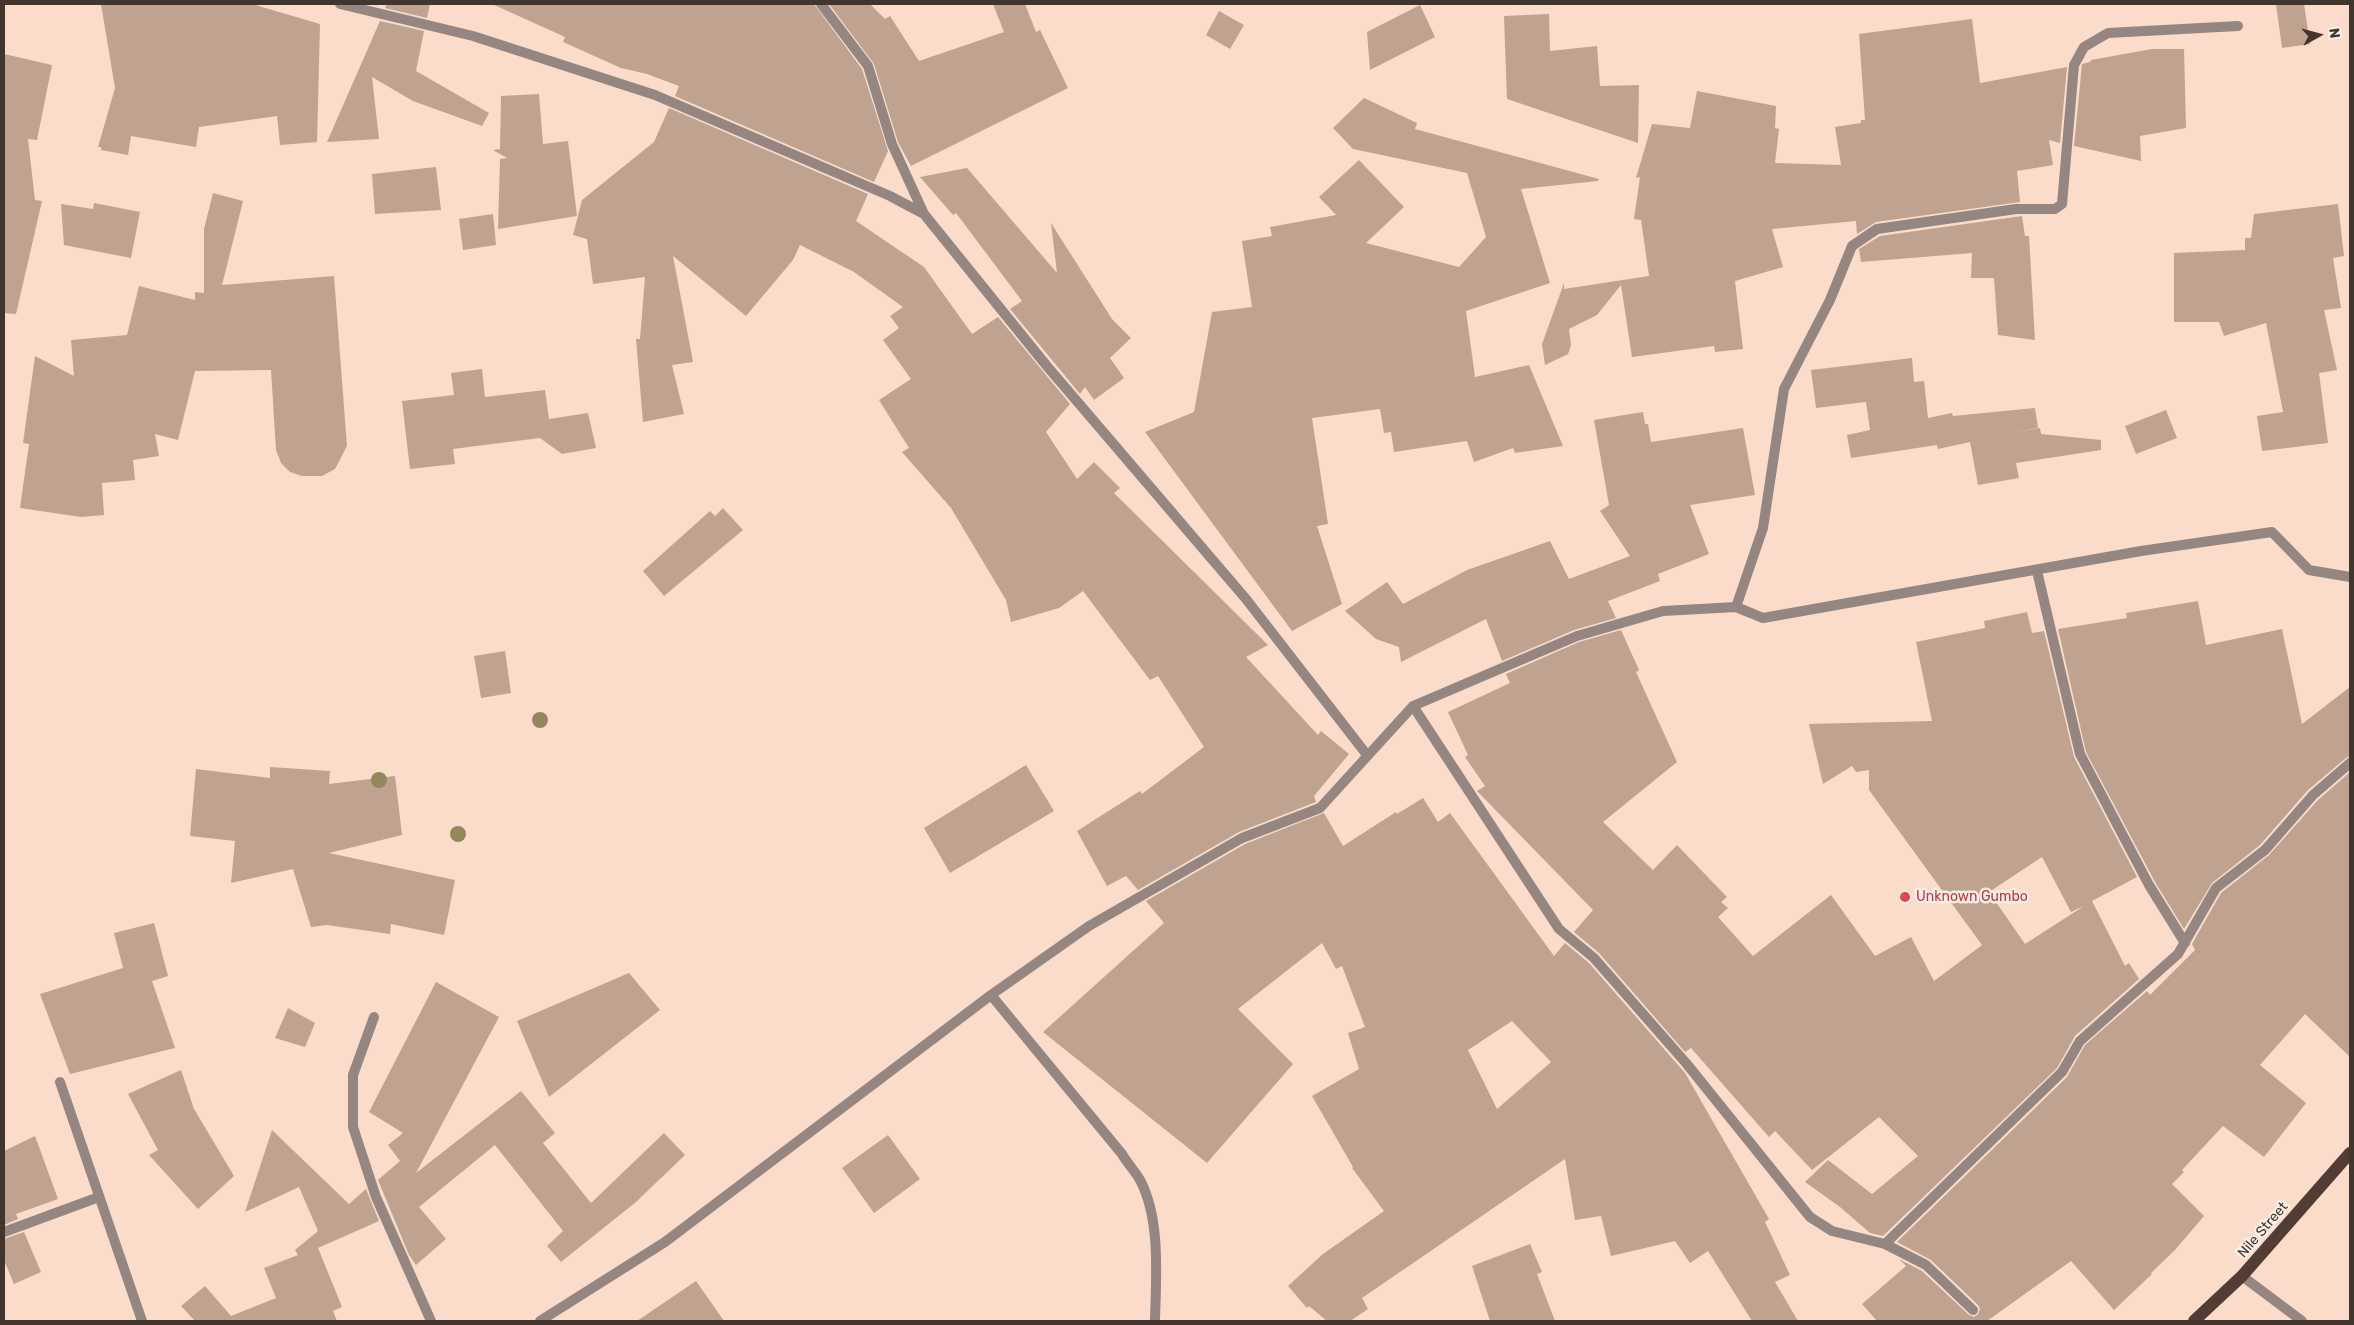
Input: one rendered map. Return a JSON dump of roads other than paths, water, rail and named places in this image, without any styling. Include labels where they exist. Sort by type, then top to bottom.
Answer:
[{"type":"main road","name":"Nile Street","points":[[2194,1321],[2242,1276],[2350,1154]]},
{"type":"street","points":[[340,4],[473,36],[655,95],[890,196],[924,214]]},
{"type":"street","points":[[821,4],[868,66],[892,144],[924,214],[1046,365],[1246,600],[1367,755]]},
{"type":"street","points":[[1736,607],[1763,528],[1784,389],[1830,300],[1852,246],[1877,229],[2016,209],[2055,209],[2062,204],[2074,65],[2084,47],[2108,33],[2238,26]]},
{"type":"street","points":[[540,1321],[665,1242],[1088,926],[1242,838],[1320,808],[1413,706],[1577,636],[1663,611],[1736,607],[1763,618],[2037,571],[2141,551],[2272,532],[2309,570],[2350,577]]},
{"type":"street","points":[[2037,571],[2080,754],[2149,885],[2185,943]]},
{"type":"street","points":[[1413,706],[1559,929],[1594,958],[1680,1056],[1810,1216],[1832,1231],[1885,1244],[1926,1265],[1973,1310]]},
{"type":"street","points":[[1885,1244],[2062,1072],[2080,1040],[2178,954],[2216,888],[2265,850],[2312,795],[2350,763]]},
{"type":"street","points":[[992,996],[1140,1180],[1152,1219],[1156,1258],[1155,1321]]},
{"type":"street","points":[[374,1017],[353,1075],[354,1127],[376,1197],[431,1321]]},
{"type":"street","points":[[60,1082],[142,1321]]},
{"type":"street","points":[[4,1232],[99,1198]]},
{"type":"street","points":[[2242,1276],[2302,1321]]},
{"type":"place","name":"Unknown Gumbo","points":[[1905,897]]}]
